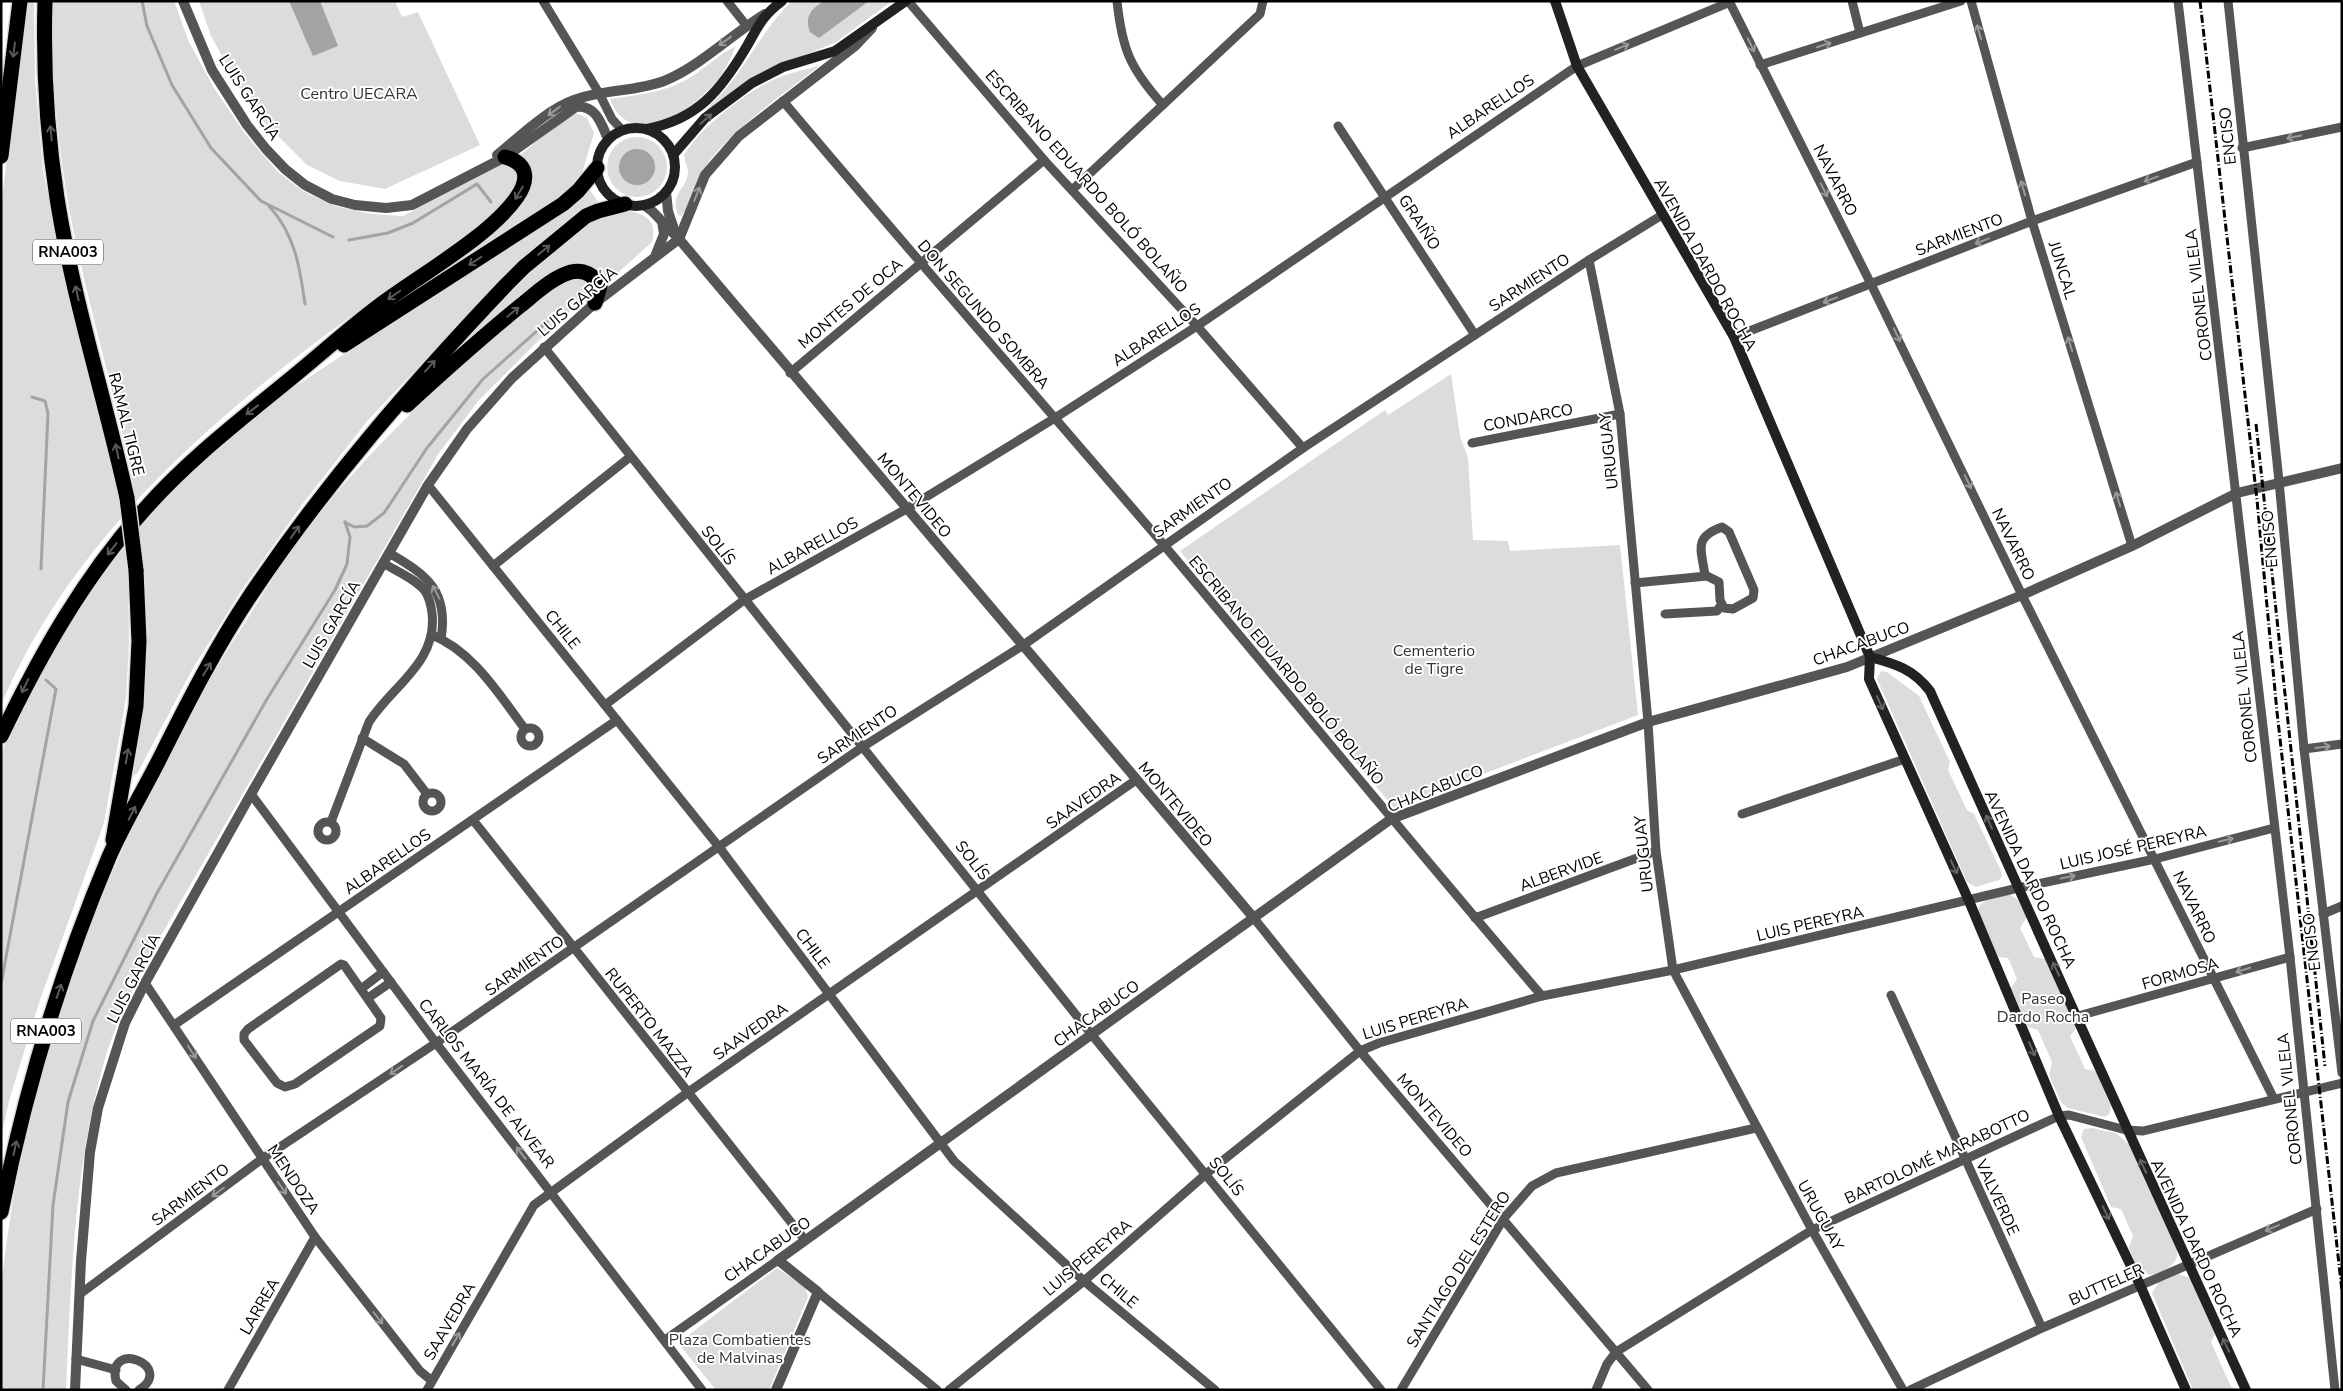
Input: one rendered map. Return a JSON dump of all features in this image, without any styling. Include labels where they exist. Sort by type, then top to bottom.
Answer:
[{"type":"highway","points":[[1,156],[20,1]]},
{"type":"highway","name":"RAMAL TIGRE","points":[[45,1],[43,60],[57,198],[82,317],[127,498],[136,570],[139,641],[136,706],[110,856]]},
{"type":"highway","points":[[1,736],[31,674],[62,620],[110,551],[145,509],[191,462],[379,305],[444,260],[510,206],[522,187],[524,173],[522,165],[517,160],[506,157]]},
{"type":"highway","points":[[290,379],[563,204],[578,191],[597,168]]},
{"type":"highway","points":[[110,856],[195,688],[244,606],[315,505],[393,406],[524,267],[586,216],[626,204]]},
{"type":"highway","points":[[354,457],[468,349],[540,290],[569,272],[586,272],[593,276],[600,286],[595,304]]},
{"type":"highway","name":"RNA003","points":[[1,1212],[22,1114],[50,1018],[110,856]]},
{"type":"main road","name":"LUIS GARCÍA","points":[[647,129],[669,125],[712,97],[733,69],[765,14],[782,1]]},
{"type":"main road","name":"LUIS GARCÍA","points":[[673,155],[706,118],[752,83],[783,67],[835,51],[907,1]]},
{"type":"main road","name":"AVENIDA DARDO ROCHA","points":[[1555,1],[1577,66],[1734,337],[1870,657],[1869,678],[1970,901],[2060,1116],[2140,1285],[2186,1390]]},
{"type":"main road","points":[[647,129],[663,139],[673,155],[674,174],[666,192],[652,203],[644,205],[626,204],[608,195],[602,187],[597,168],[602,147],[608,139],[622,130],[647,129]]},
{"type":"main road","name":"AVENIDA DARDO ROCHA","points":[[1870,657],[1897,664],[1920,677],[1930,692],[2078,1016],[2126,1130],[2246,1390]]},
{"type":"street","name":"LUIS GARCÍA","points":[[183,1],[212,70],[247,125],[285,169],[305,185],[332,199],[374,208],[412,205],[483,167],[506,157],[576,107],[583,107],[596,114]]},
{"type":"street","points":[[543,1],[599,93],[612,119],[622,130]]},
{"type":"street","points":[[727,1],[746,25]]},
{"type":"street","name":"ESCRIBANO EDUARDO BOLÓ BOLAÑO","points":[[907,1],[1044,160],[1197,326],[1303,448]]},
{"type":"street","points":[[1116,1],[1126,53],[1141,81],[1162,104]]},
{"type":"street","points":[[1072,190],[1260,14],[1263,1]]},
{"type":"street","points":[[1852,1],[1860,33]]},
{"type":"street","points":[[1760,65],[1961,1]]},
{"type":"street","name":"JUNCAL","points":[[1971,1],[2032,221],[2132,546]]},
{"type":"street","name":"CORONEL VILELA","points":[[2178,1],[2290,956],[2335,1390]]},
{"type":"street","name":"ENCISO","points":[[2228,1],[2242,148],[2279,481],[2304,749],[2342,1073]]},
{"type":"street","name":"ALBARELLOS","points":[[605,705],[744,600],[908,508],[1055,418],[1197,326],[1577,66],[1730,2]]},
{"type":"street","name":"NAVARRO","points":[[1730,2],[1760,65],[1872,284],[2022,595],[2274,1099]]},
{"type":"street","name":"LUIS GARCÍA","points":[[483,167],[558,108],[576,99],[599,93],[664,81],[686,69],[746,25],[765,14]]},
{"type":"street","name":"LUIS GARCÍA","points":[[75,1390],[85,1197],[98,1108],[125,1024],[145,983],[251,794],[428,484],[479,414],[544,347],[595,304],[679,239],[687,224],[695,195],[706,175],[740,136],[782,101],[856,46],[875,25]]},
{"type":"street","points":[[599,93],[596,114],[608,139]]},
{"type":"street","name":"DON SEGUNDO SOMBRA","points":[[782,101],[919,264],[1164,545]]},
{"type":"street","name":"GRAIÑO","points":[[1338,126],[1475,335]]},
{"type":"street","points":[[2242,148],[2342,127]]},
{"type":"street","name":"MONTES DE OCA","points":[[790,373],[1044,160]]},
{"type":"street","name":"SARMIENTO","points":[[1734,337],[2032,221],[2197,162]]},
{"type":"street","name":"MONTEVIDEO","points":[[666,192],[671,221],[679,239]]},
{"type":"street","name":"MONTEVIDEO","points":[[644,205],[662,220],[679,239],[790,373],[908,508],[1022,646],[1252,917],[1360,1051],[1504,1218],[1648,1390]]},
{"type":"street","name":"SARMIENTO","points":[[80,1294],[262,1159],[436,1043],[864,746],[1022,646],[1303,448],[1589,260],[1662,215]]},
{"type":"street","points":[[654,258],[664,234],[662,220]]},
{"type":"street","name":"URUGUAY","points":[[1589,260],[1620,414],[1648,722],[1656,851],[1673,970],[1756,1128],[1903,1390]]},
{"type":"street","name":"SOLÍS","points":[[544,347],[744,600],[864,746],[1092,1035],[1382,1390]]},
{"type":"street","name":"CONDARCO","points":[[1472,443],[1620,414]]},
{"type":"street","points":[[493,566],[630,457]]},
{"type":"street","points":[[2279,481],[2342,468]]},
{"type":"street","name":"CHACABUCO","points":[[665,1340],[942,1144],[1252,917],[1391,819],[1648,722],[1847,667],[2022,595],[2132,546],[2236,493],[2279,481]]},
{"type":"street","name":"CHILE","points":[[428,484],[719,847],[954,1161],[1084,1281],[1215,1390]]},
{"type":"street","points":[[1635,583],[1705,576],[1718,582],[1724,608],[1733,609],[1753,598],[1754,594],[1729,532],[1722,527],[1706,534],[1701,542],[1705,576]]},
{"type":"street","name":"ESCRIBANO EDUARDO BOLÓ BOLAÑO","points":[[1164,545],[1391,819],[1542,996]]},
{"type":"street","points":[[331,822],[362,738],[376,710],[398,689],[437,637],[442,608],[433,585],[420,572],[389,553]]},
{"type":"street","points":[[383,563],[424,590],[430,602],[437,637],[469,661],[486,678],[525,729]]},
{"type":"street","points":[[1665,614],[1717,611],[1722,605]]},
{"type":"street","name":"ALBARELLOS","points":[[174,1025],[340,913],[617,720]]},
{"type":"street","points":[[362,738],[392,754],[404,764],[427,794]]},
{"type":"street","points":[[2304,749],[2342,744]]},
{"type":"street","points":[[1742,814],[1905,759]]},
{"type":"street","name":"SAAVEDRA","points":[[427,1390],[534,1205],[688,1093],[1136,780]]},
{"type":"street","name":"CARLOS MARÍA DE ALVEAR","points":[[251,794],[436,1043],[702,1390]]},
{"type":"street","name":"RUPERTO MAZZA","points":[[473,820],[805,1240]]},
{"type":"street","name":"LUIS JOSÉ PEREYRA","points":[[1970,901],[2018,888],[2155,859],[2274,828]]},
{"type":"street","name":"ALBERVIDE","points":[[1475,918],[1656,851]]},
{"type":"street","name":"LUIS PEREYRA","points":[[949,1390],[1084,1281],[1206,1174],[1360,1051],[1379,1042],[1542,996],[1673,970],[1970,901]]},
{"type":"street","points":[[2323,914],[2342,906]]},
{"type":"street","name":"FORMOSA","points":[[2078,1016],[2290,956]]},
{"type":"street","points":[[341,964],[344,965],[361,989],[381,1018],[380,1026],[295,1084],[285,1087],[277,1083],[244,1040],[244,1034],[248,1029],[341,964]]},
{"type":"street","points":[[361,989],[383,972]]},
{"type":"street","points":[[368,998],[391,982]]},
{"type":"street","name":"MENDOZA","points":[[145,983],[315,1237],[420,1371],[432,1381]]},
{"type":"street","name":"VALVERDE","points":[[1891,995],[2042,1328]]},
{"type":"street","points":[[2060,1116],[2069,1115],[2126,1130],[2143,1131],[2342,1083]]},
{"type":"street","name":"BARTOLOMÉ MARABOTTO","points":[[1596,1390],[1607,1364],[1616,1352],[1812,1230],[2060,1116]]},
{"type":"street","name":"SANTIAGO DEL ESTERO","points":[[1401,1390],[1504,1218],[1521,1195],[1532,1186],[1556,1173],[1756,1128]]},
{"type":"street","name":"BUTTELER","points":[[1910,1390],[2042,1328],[2316,1209]]},
{"type":"street","name":"LARREA","points":[[228,1390],[315,1237]]},
{"type":"street","points":[[778,1260],[937,1390]]},
{"type":"street","points":[[776,1390],[818,1292]]},
{"type":"street","points":[[76,1359],[116,1370]]},
{"type":"street","points":[[126,1390],[116,1381],[116,1370],[126,1359],[138,1359],[148,1371],[149,1377],[143,1389]]},
{"type":"green space","points":[[26,1],[34,1],[35,80],[43,170],[61,261],[120,504],[134,488],[121,426],[83,273],[69,205],[55,96],[52,1],[174,1],[189,42],[214,88],[246,135],[278,172],[303,191],[335,206],[372,214],[403,216],[498,165],[510,162],[522,177],[505,202],[465,240],[422,266],[298,356],[237,405],[180,457],[126,512],[78,572],[36,636],[1,705],[1,207]]},
{"type":"green space","name":"Centro UECARA","points":[[199,1],[395,1],[402,17],[418,12],[480,145],[385,189],[340,181],[307,165],[251,109],[211,36]]},
{"type":"green space","points":[[792,1],[892,1],[836,42],[749,79],[708,112],[706,109],[719,97],[769,28]]},
{"type":"green space","points":[[736,46],[722,74],[704,94],[677,114],[661,121],[646,125],[631,123],[619,115],[610,99],[652,92],[682,82]]},
{"type":"green space","points":[[819,66],[735,133],[706,165],[689,204],[681,216],[678,215],[676,207],[677,195],[686,182],[688,171],[684,155],[701,134],[725,112],[763,85],[786,75]]},
{"type":"green space","points":[[578,114],[587,118],[594,133],[582,173],[565,193],[448,271],[438,273],[517,202],[519,156],[568,115]]},
{"type":"green space","points":[[637,137],[653,142],[658,146],[662,151],[667,167],[662,183],[658,188],[653,192],[637,197],[621,192],[616,188],[612,183],[607,167],[612,151],[616,146],[621,142]]},
{"type":"green space","points":[[587,186],[599,203],[584,208],[508,273],[368,420],[301,506],[241,591],[192,670],[137,774],[133,776],[145,685],[147,627],[139,535],[126,552],[129,642],[126,699],[104,823],[40,1000],[9,1101],[1,1138],[1,753],[33,684],[62,631],[140,521],[260,410],[439,291]]},
{"type":"green space","points":[[631,211],[643,215],[650,221],[653,230],[652,242],[602,287],[587,266],[471,340],[466,340],[465,334],[504,294],[589,221],[612,213]]},
{"type":"green space","points":[[572,277],[585,277],[594,287],[592,292],[535,344],[479,400],[439,453],[147,960],[123,1010],[108,1049],[86,1142],[72,1266],[66,1390],[1,1390],[2,1280],[14,1194],[33,1107],[57,1022],[86,937],[121,854],[159,773],[201,696],[246,621],[292,550],[327,504],[389,436],[455,372],[559,282]]},
{"type":"green space","name":"Cementerio de Tigre","points":[[1451,374],[1460,436],[1468,458],[1473,540],[1508,541],[1510,551],[1620,545],[1638,715],[1394,808],[1180,551],[1385,410],[1388,415]]},
{"type":"green space","points":[[1881,671],[1887,672],[1919,696],[1950,762],[1948,770],[1967,810],[1974,814],[2001,871],[2002,876],[1999,880],[1976,887],[1967,882],[1877,679]]},
{"type":"green space","name":"Paseo Dardo Rocha","points":[[2009,894],[2018,900],[2027,917],[2020,928],[2034,957],[2045,959],[2076,1028],[2070,1036],[2085,1069],[2096,1071],[2111,1106],[2110,1113],[2105,1117],[2068,1108],[2061,1102],[2049,1075],[2052,1062],[2038,1030],[2028,1027],[2011,988],[2017,979],[2008,958],[1998,957],[1978,912],[1979,906],[1985,901]]},
{"type":"green space","points":[[2092,1128],[2116,1133],[2131,1146],[2177,1249],[2176,1259],[2165,1270],[2149,1275],[2137,1268],[2129,1248],[2133,1236],[2121,1209],[2111,1207],[2081,1137],[2084,1129]]},
{"type":"green space","name":"Plaza Combatientes de Malvinas","points":[[777,1268],[805,1287],[808,1297],[769,1390],[716,1390],[682,1348],[682,1340]]},
{"type":"green space","points":[[2178,1274],[2190,1278],[2215,1334],[2211,1342],[2231,1387],[2240,1390],[2193,1390],[2152,1293],[2159,1282]]},
{"type":"shaded area","points":[[289,1],[320,1],[338,46],[313,56]]},
{"type":"shaded area","points":[[824,1],[869,1],[819,38],[810,32],[808,18],[812,10]]},
{"type":"shaded area","points":[[637,149],[649,155],[655,167],[649,179],[637,185],[625,179],[619,167],[625,155]]},
{"type":"waterway","points":[[142,1],[147,26],[172,85],[211,148],[261,201],[333,237]]},
{"type":"waterway","points":[[349,240],[388,233],[413,223],[477,184],[491,202]]},
{"type":"waterway","points":[[269,206],[285,228],[295,252],[305,304]]},
{"type":"waterway","points":[[345,522],[354,527],[367,526],[384,513],[427,448],[483,379],[547,322]]},
{"type":"waterway","points":[[32,397],[45,401],[48,413],[41,569]]},
{"type":"waterway","points":[[43,1390],[53,1205],[68,1102],[93,1021],[157,893],[267,699],[335,590],[347,564],[350,537],[345,522]]},
{"type":"waterway","points":[[1,984],[56,689],[46,680]]},
{"type":"railway","points":[[2200,1],[2257,500],[2277,712],[2342,1291]]},
{"type":"railway","points":[[2256,424],[2325,1066]]}]
